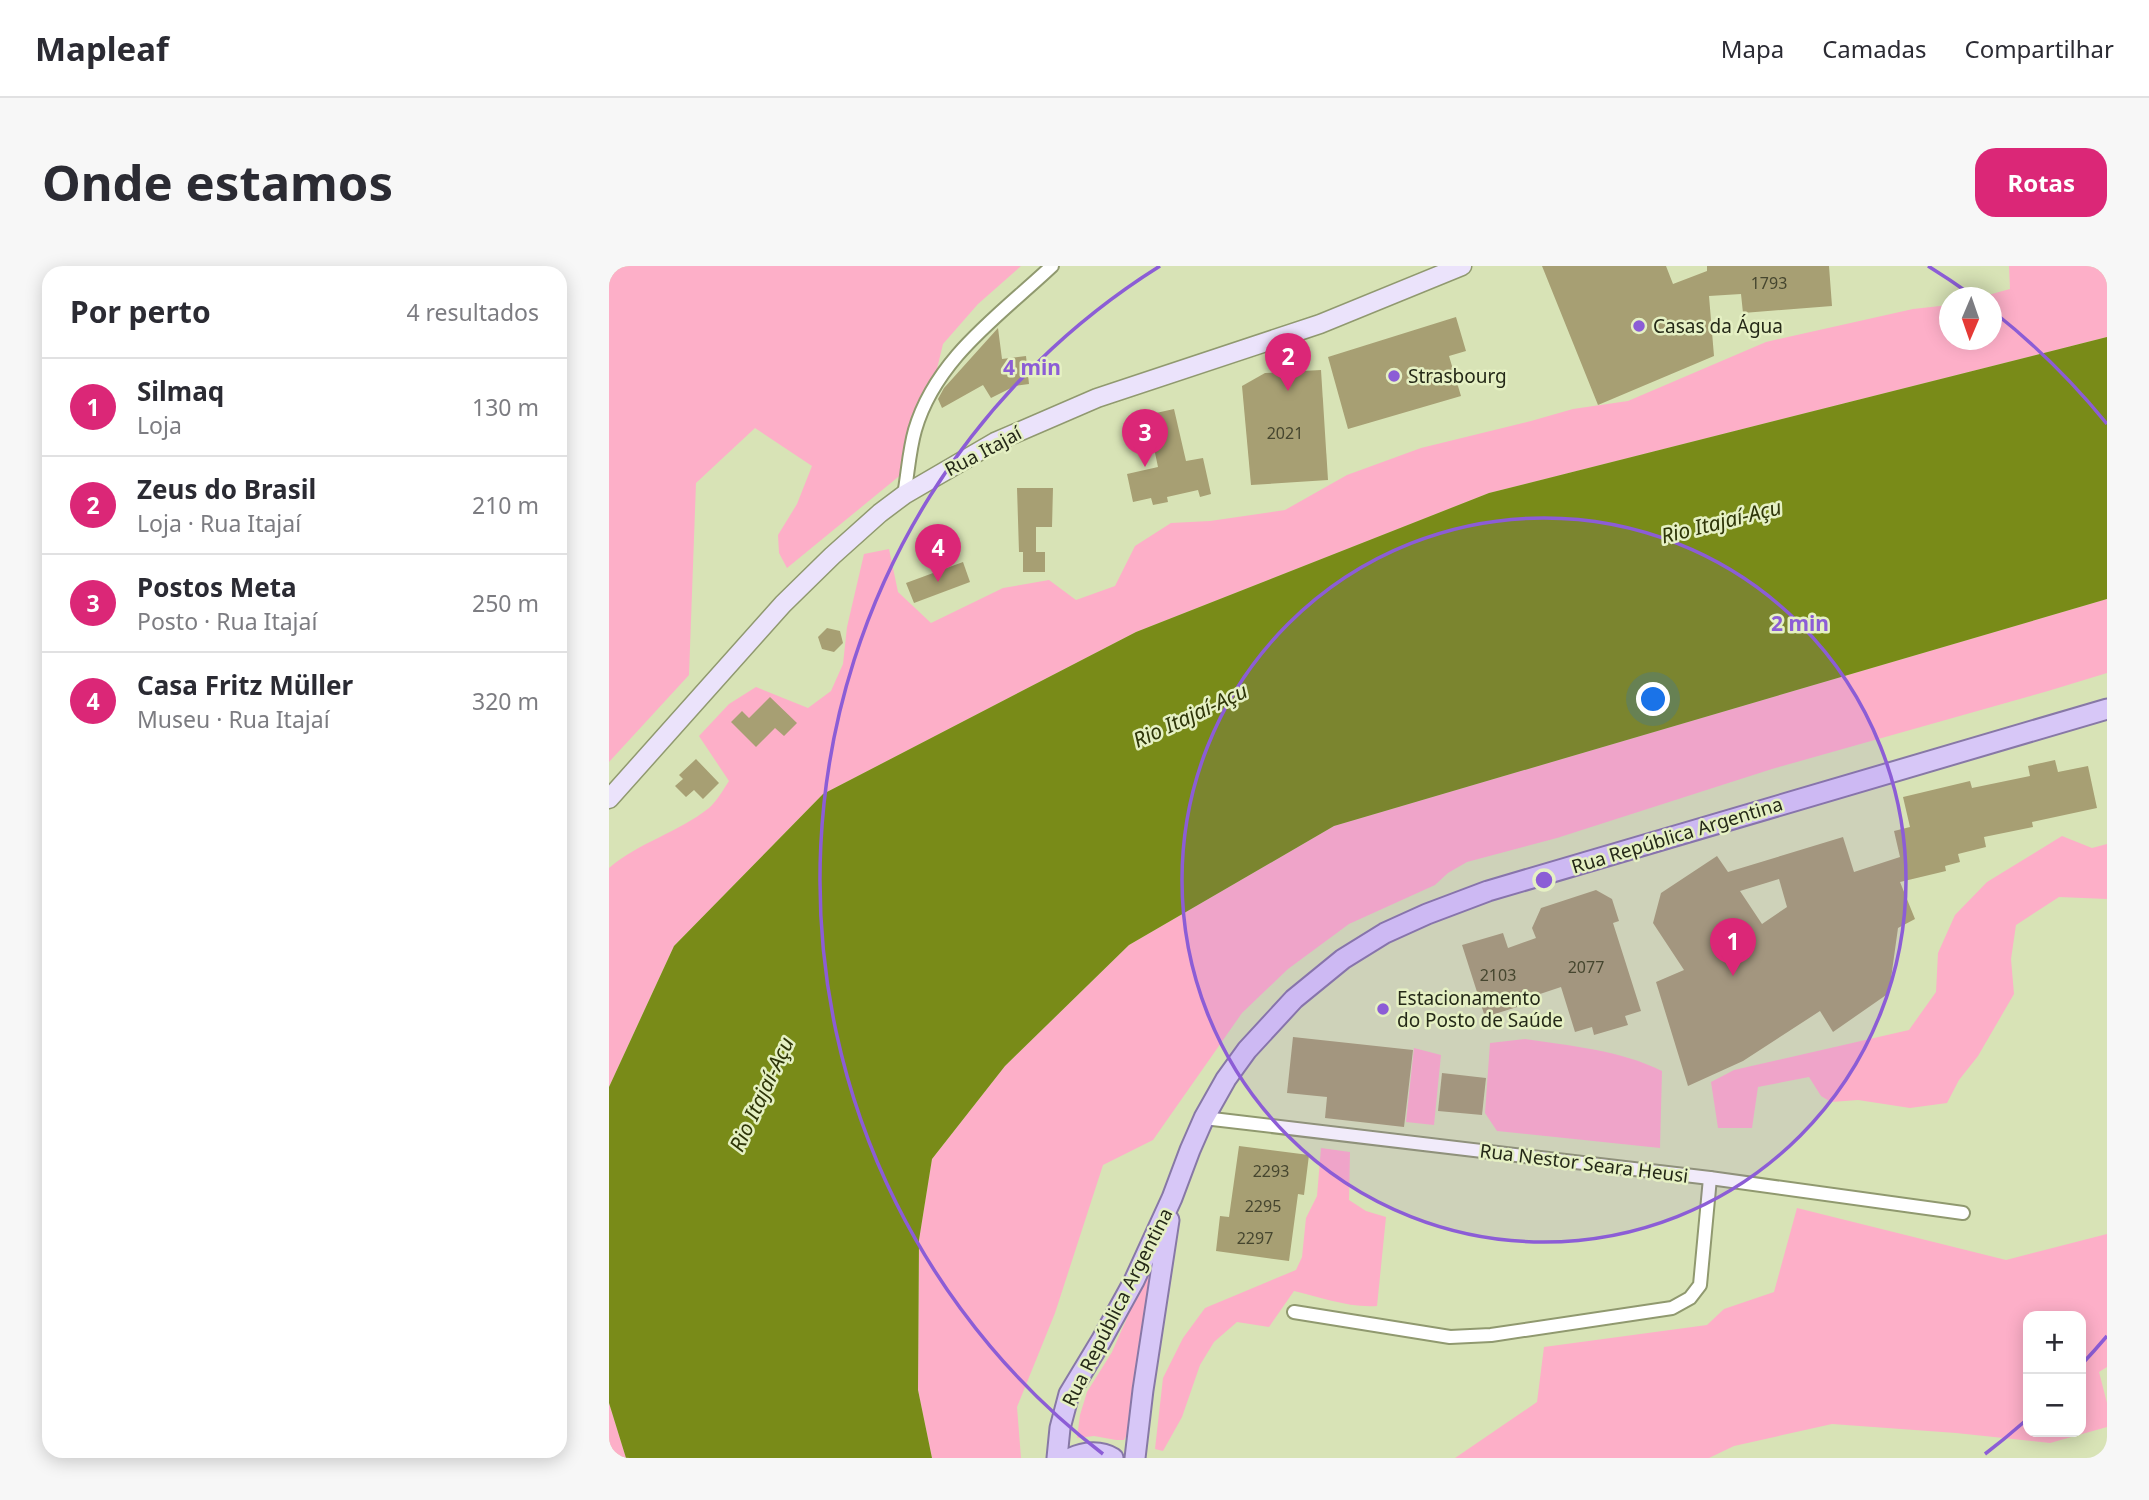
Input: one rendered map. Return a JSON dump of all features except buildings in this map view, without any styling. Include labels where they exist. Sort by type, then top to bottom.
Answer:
[{"type":"main road","name":"Rua Itajaí","points":[[609,799],[783,604],[832,556],[904,495],[995,442],[1074,408],[1320,324],[1462,266]]},
{"type":"main road","name":"Rua República Argentina","points":[[1057,1458],[1061,1420],[1069,1394],[1127,1293],[1172,1198],[1204,1118],[1226,1079],[1247,1050],[1294,999],[1343,958],[1385,933],[1427,914],[1505,886],[2107,709]]},
{"type":"main road","name":"Rua República Argentina","points":[[1135,1458],[1172,1198]]},
{"type":"main road","points":[[1070,1458],[1097,1452],[1113,1458]]},
{"type":"street","points":[[904,495],[915,430],[940,377],[960,350],[1052,266]]},
{"type":"street","name":"Rua Nestor Seara Heusi","points":[[1204,1118],[1710,1178],[1962,1213]]},
{"type":"street","points":[[1294,1311],[1450,1337],[1491,1335],[1672,1308],[1690,1298],[1700,1285],[1710,1178]]},
{"type":"shaded area","points":[[609,266],[1021,266],[978,304],[943,344],[914,464],[787,568],[779,553],[778,535],[797,504],[812,466],[755,428],[696,483],[689,675],[609,762]]},
{"type":"shaded area","points":[[2009,266],[2107,266],[2107,337],[1489,493],[1136,632],[823,794],[674,946],[609,1087],[609,868],[633,851],[685,824],[709,808],[717,799],[729,781],[699,736],[729,704],[756,687],[808,708],[831,691],[843,664],[847,627],[864,554],[889,549],[898,592],[931,623],[1003,588],[1049,580],[1076,600],[1115,586],[1135,546],[1171,523],[1210,521],[1285,510],[1347,475],[1421,448],[1573,409],[1628,401],[1766,342],[1913,309],[1939,306],[1939,350],[2002,350],[2002,291],[2010,289]]},
{"type":"shaded area","points":[[2107,599],[2107,673],[1772,769],[1557,838],[1467,862],[1448,873],[1435,885],[1349,924],[1288,969],[1242,1013],[1153,1140],[1103,1165],[1055,1313],[1017,1407],[1021,1458],[932,1458],[918,1390],[919,1240],[932,1159],[1005,1066],[1129,945],[1334,826]]},
{"type":"shaded area","points":[[2062,836],[2092,848],[2107,844],[2107,899],[2059,897],[2016,925],[2011,959],[2014,994],[1947,1103],[1910,1108],[1858,1100],[1831,1102],[1821,1096],[1809,1077],[1758,1087],[1752,1128],[1718,1128],[1711,1082],[1734,1070],[1909,1030],[1936,992],[1938,953],[1955,915],[1987,882]]},
{"type":"shaded area","points":[[1525,1039],[1612,1053],[1662,1071],[1660,1148],[1497,1131],[1485,1113],[1490,1043]]},
{"type":"shaded area","points":[[1414,1048],[1441,1055],[1434,1125],[1406,1122]]},
{"type":"shaded area","points":[[1321,1148],[1350,1152],[1349,1200],[1366,1211],[1386,1217],[1377,1306],[1345,1304],[1294,1291],[1269,1327],[1237,1322],[1214,1342],[1200,1365],[1182,1417],[1163,1451],[1155,1449],[1163,1378],[1183,1338],[1205,1308],[1296,1270],[1302,1257],[1306,1218],[1317,1196]]},
{"type":"shaded area","points":[[1797,1208],[2006,1260],[2107,1234],[2107,1367],[2099,1372],[2107,1403],[2107,1427],[2086,1433],[2086,1311],[2023,1311],[2023,1437],[2071,1437],[2050,1443],[1832,1424],[1734,1446],[1709,1458],[1455,1458],[1537,1402],[1544,1347],[1707,1325],[1724,1309],[1774,1292]]},
{"type":"shaded area","points":[[1151,1267],[1130,1429],[1124,1440],[1094,1436],[1077,1438],[1087,1392],[1112,1352]]},
{"type":"shaded area","points":[[609,1403],[626,1458],[609,1458]]},
{"type":"water","name":"Rio Itajaí-Açu","points":[[2107,337],[2107,599],[1334,826],[1129,945],[1005,1066],[932,1159],[919,1240],[918,1390],[932,1458],[626,1458],[609,1403],[609,1087],[674,946],[823,794],[1136,632],[1489,493]]},
{"type":"place","name":"Casas da Água","points":[[1639,326]]},
{"type":"place","name":"Strasbourg","points":[[1394,376]]},
{"type":"place","name":"Zeus do Brasil","points":[[1288,391]]},
{"type":"place","name":"Postos Meta","points":[[1145,467]]},
{"type":"place","name":"Casa Fritz Müller","points":[[938,582]]},
{"type":"place","name":"Silmaq","points":[[1733,976]]},
{"type":"place","name":"Estacionamento do Posto de Saúde","points":[[1383,1009]]}]
